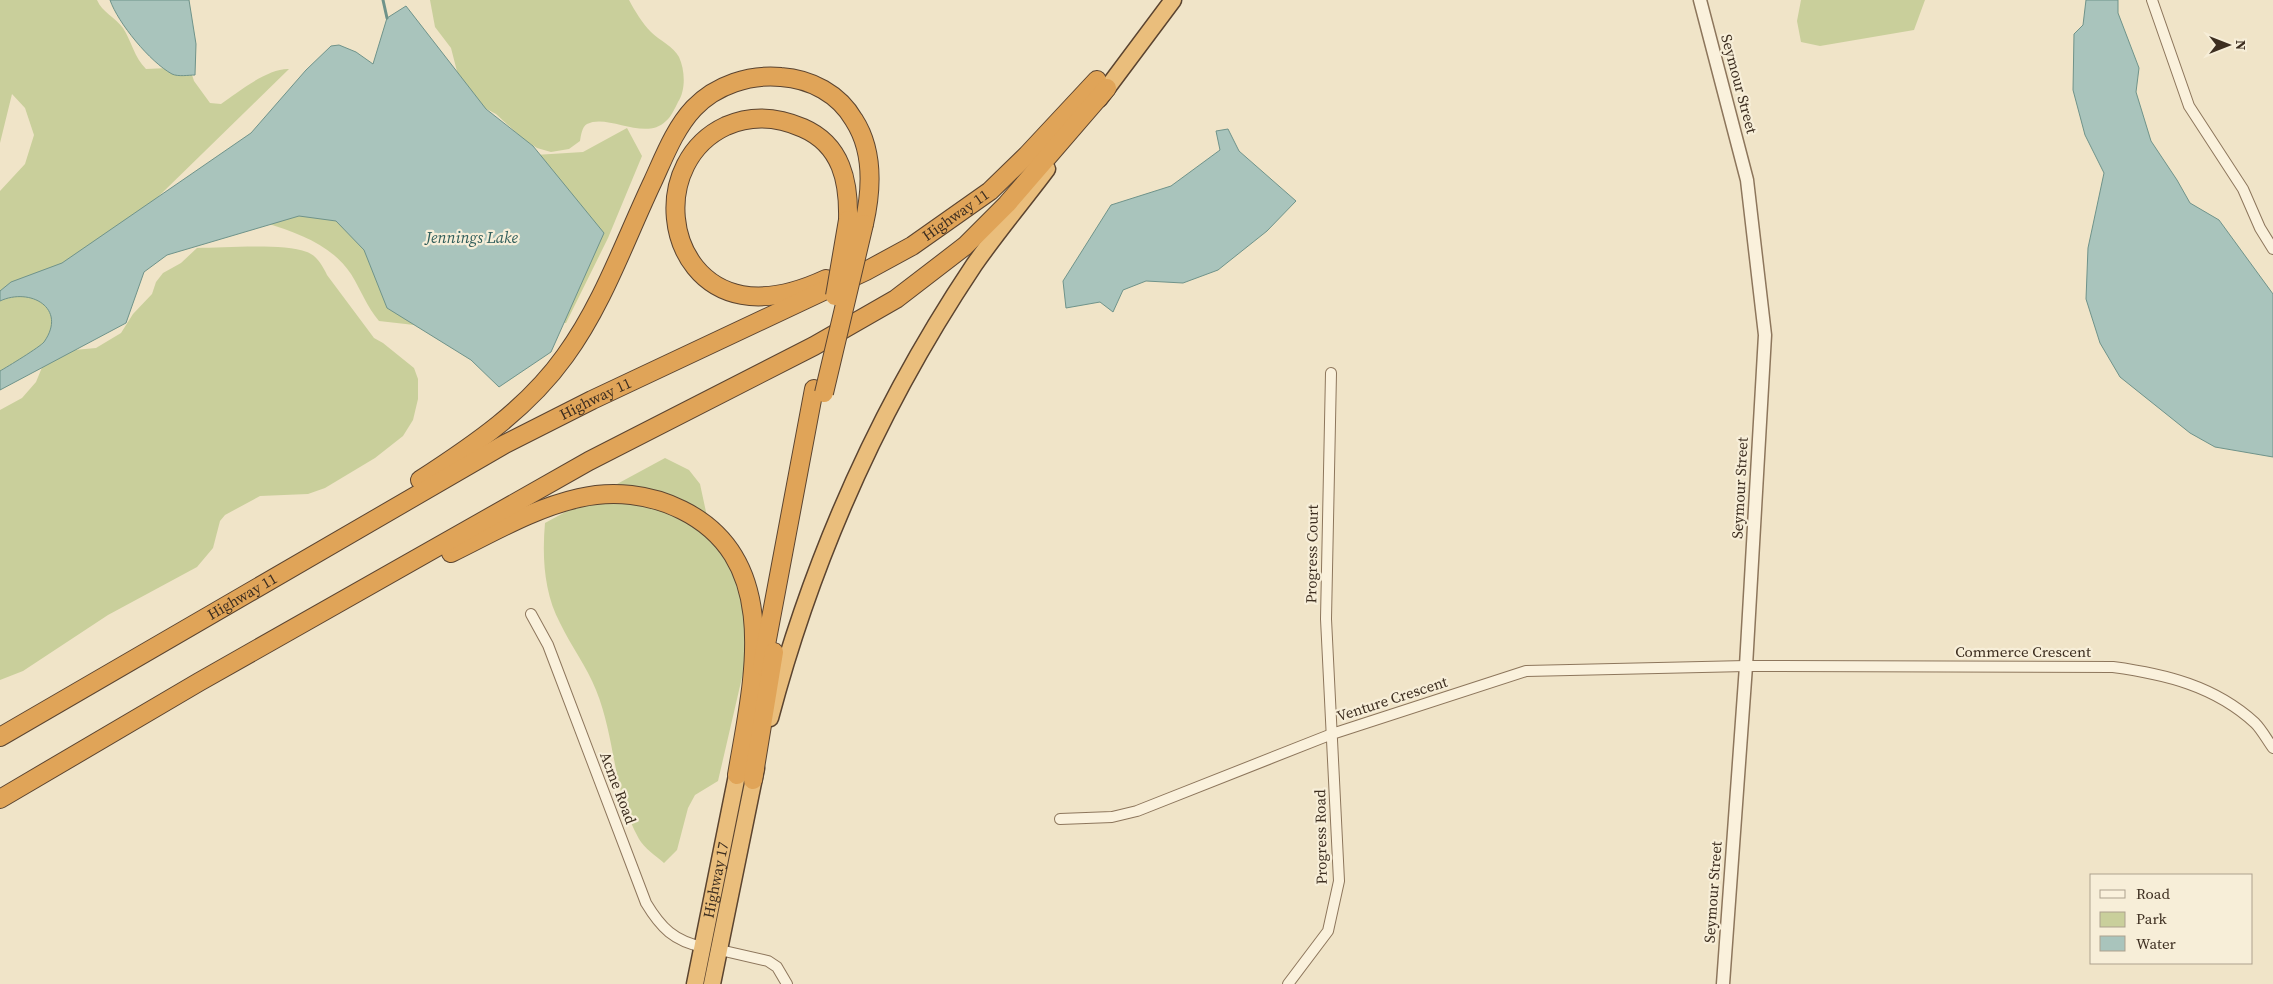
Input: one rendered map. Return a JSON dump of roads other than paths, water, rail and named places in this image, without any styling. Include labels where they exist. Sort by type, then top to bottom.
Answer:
[{"type":"highway","points":[[745,777],[816,569],[853,480],[880,424],[917,356],[975,264],[1102,84],[1173,0]]},
{"type":"highway","points":[[250,591],[338,531],[463,452],[510,416],[535,392],[565,356],[582,330],[666,152],[686,118],[695,107],[719,90],[744,80],[780,76],[808,83],[836,98],[853,117],[860,129],[868,155],[870,193],[856,222],[819,391],[794,542],[745,777]]},
{"type":"highway","name":"Highway 11","points":[[0,737],[505,444],[592,400],[866,271],[912,246],[967,208],[1027,155],[1102,84]]},
{"type":"highway","name":"Highway 11","points":[[0,798],[282,635],[590,461],[814,346],[896,299],[965,246],[1021,190],[1102,84]]},
{"type":"highway","points":[[856,222],[848,187],[838,160],[830,149],[808,130],[781,120],[744,120],[719,130],[706,139],[688,161],[676,188],[675,202],[678,231],[689,257],[716,284],[741,294],[754,296],[781,294],[824,280],[967,208]]},
{"type":"highway","points":[[282,635],[429,563],[553,506],[578,498],[606,494],[632,495],[661,501],[698,519],[720,539],[737,562],[748,590],[753,618],[754,668],[745,777]]},
{"type":"highway","name":"Highway 17","points":[[695,984],[745,777]]},
{"type":"highway","name":"Highway 17","points":[[712,984],[720,950],[745,777]]},
{"type":"highway","points":[[703,947],[720,950]]},
{"type":"street","name":"Seymour Street","points":[[1700,0],[1747,180],[1765,335],[1746,666],[1723,984]]},
{"type":"street","points":[[2152,0],[2189,106],[2243,189],[2260,228],[2273,249]]},
{"type":"street","name":"Progress Court","points":[[1331,374],[1326,619],[1332,734]]},
{"type":"street","name":"Acme Road","points":[[531,614],[548,646],[646,903],[657,921],[670,935],[690,944],[703,947]]},
{"type":"street","name":"Venture Crescent","points":[[1060,819],[1112,817],[1137,811],[1332,734],[1526,670],[1746,666]]},
{"type":"street","name":"Commerce Crescent","points":[[1746,666],[2113,667],[2151,672],[2189,683],[2224,699],[2256,724],[2273,748]]},
{"type":"street","name":"Progress Road","points":[[1288,984],[1328,931],[1339,881],[1332,734]]},
{"type":"street","points":[[720,950],[768,961],[777,967],[787,984]]},
{"type":"water","points":[[110,0],[189,0],[196,44],[195,75],[174,75],[154,61],[127,30]]},
{"type":"water","points":[[2086,0],[2118,0],[2118,13],[2139,68],[2136,92],[2151,141],[2190,203],[2219,220],[2273,294],[2273,457],[2215,447],[2190,433],[2120,377],[2100,343],[2086,299],[2088,248],[2104,173],[2085,135],[2073,90],[2074,34],[2083,25]]},
{"type":"water","name":"Jennings Lake","points":[[406,6],[486,109],[533,146],[604,233],[551,352],[499,387],[471,360],[387,308],[364,250],[336,221],[299,216],[167,255],[144,272],[126,323],[0,390],[0,371],[44,342],[50,330],[51,319],[49,310],[33,299],[11,297],[0,301],[0,291],[11,282],[62,263],[251,133],[306,70],[331,46],[339,45],[356,52],[373,64],[387,18]]},
{"type":"water","points":[[1228,129],[1239,151],[1296,201],[1267,231],[1218,270],[1183,283],[1146,281],[1123,290],[1113,312],[1100,302],[1066,308],[1063,281],[1111,205],[1171,186],[1220,150],[1216,131]]},
{"type":"waterway","points":[[383,0],[387,18]]}]
